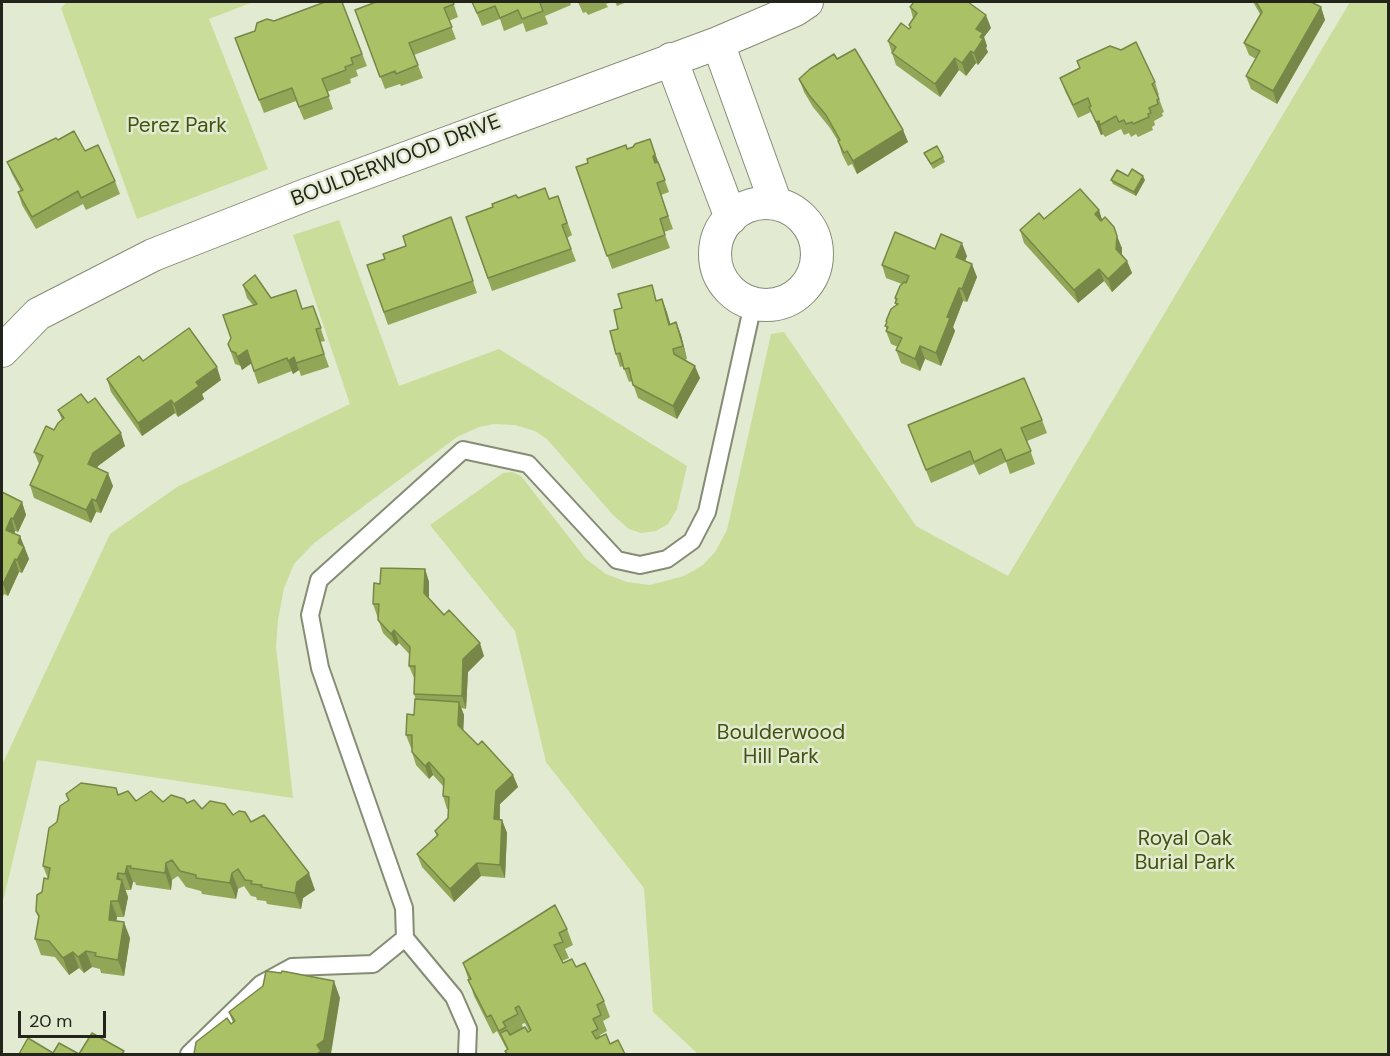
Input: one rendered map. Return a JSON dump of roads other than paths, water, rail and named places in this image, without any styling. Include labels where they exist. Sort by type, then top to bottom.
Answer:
[{"type":"street","name":"BOULDERWOOD DRIVE","points":[[2,351],[38,314],[153,255],[303,196],[718,43],[795,10],[807,2]]},
{"type":"street","points":[[718,43],[776,204]]},
{"type":"street","points":[[671,59],[730,218]]},
{"type":"street","points":[[776,204],[793,211],[806,223],[815,238],[818,257],[813,274],[804,290],[789,301],[772,305],[753,304],[737,296],[725,284],[717,267],[715,250],[720,233],[730,218],[740,210],[752,205],[776,204]]},
{"type":"lane","points":[[467,1054],[468,1029],[454,996],[405,938],[404,908],[320,668],[310,615],[319,580],[463,450],[528,464],[617,560],[640,565],[667,559],[692,541],[707,512],[753,304]]},
{"type":"lane","points":[[189,1054],[261,984],[292,968],[373,964],[405,938]]},
{"type":"park label","name":"Perez Park","points":[[177,126]]},
{"type":"park label","name":"Boulderwood Hill Park","points":[[781,745]]},
{"type":"park label","name":"Royal Oak Burial Park","points":[[1185,851]]}]
